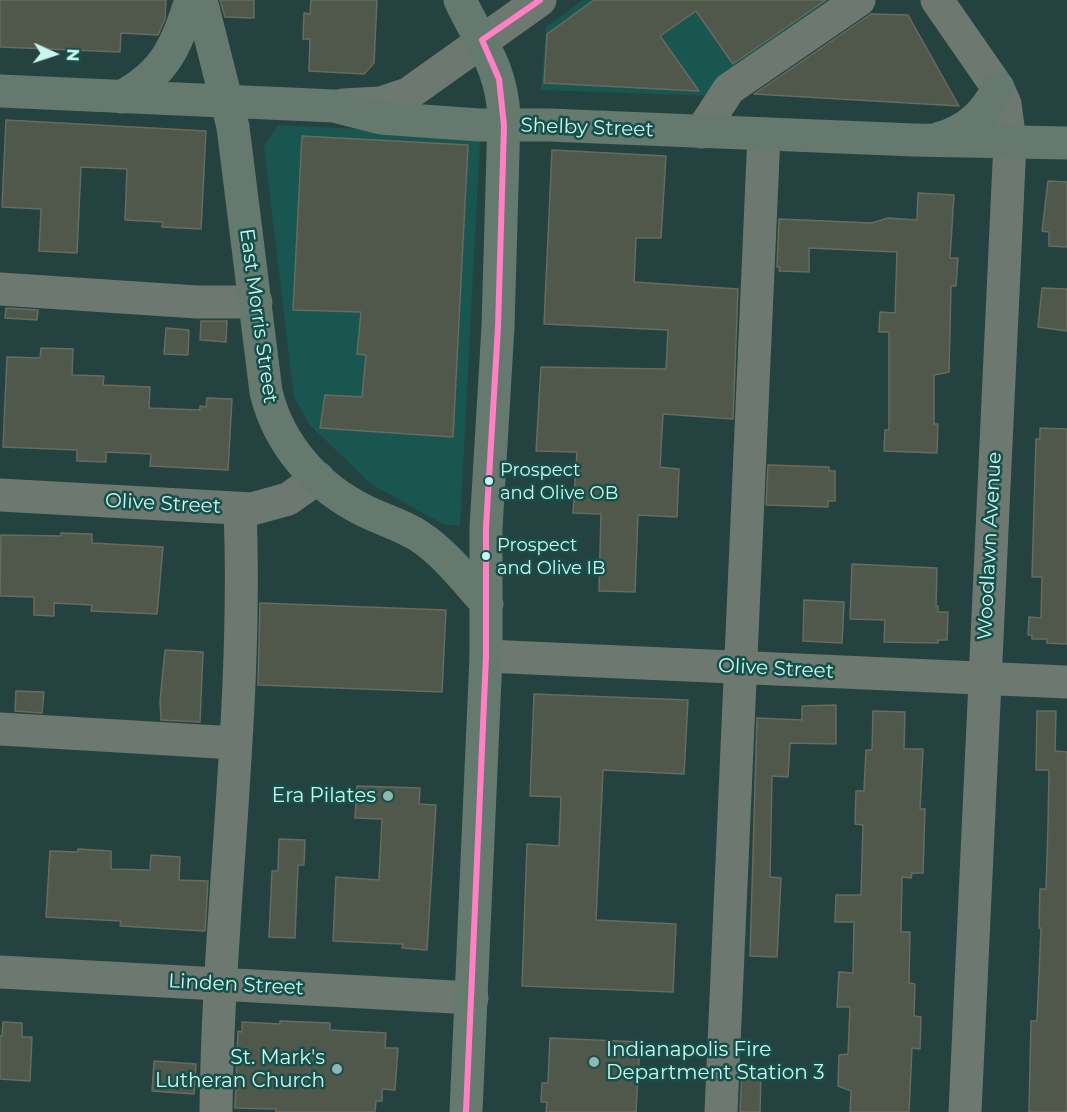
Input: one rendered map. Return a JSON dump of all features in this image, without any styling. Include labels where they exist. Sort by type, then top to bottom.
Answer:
[{"type":"main road","points":[[121,97],[144,84],[160,70],[174,49],[191,0]]},
{"type":"main road","name":"East Morris Street","points":[[201,0],[228,102],[267,392],[272,414],[294,454],[318,478],[351,503],[420,537],[439,553],[487,604]]},
{"type":"main road","points":[[460,0],[483,40],[500,80],[504,126],[498,327],[486,528],[486,656],[466,1112]]},
{"type":"main road","points":[[932,140],[951,136],[970,125],[983,113],[998,88]]},
{"type":"main road","name":"Shelby Street","points":[[0,91],[334,106],[381,118],[504,126],[549,124],[701,132],[1067,143]]},
{"type":"street","points":[[334,106],[381,103],[408,94],[540,0]]},
{"type":"street","points":[[701,132],[729,89],[859,0]]},
{"type":"street","name":"Woodlawn Avenue","points":[[937,0],[998,88],[1005,104],[1010,142],[965,1112]]},
{"type":"street","points":[[721,1112],[731,840],[741,667],[764,134]]},
{"type":"street","points":[[0,289],[197,302],[256,302]]},
{"type":"street","name":"Olive Street","points":[[0,495],[259,508],[288,500],[318,478]]},
{"type":"street","points":[[216,1112],[235,743],[242,549],[240,508]]},
{"type":"street","name":"Olive Street","points":[[486,656],[1067,682]]},
{"type":"street","points":[[0,729],[235,743]]},
{"type":"street","name":"Linden Street","points":[[0,972],[471,998]]},
{"type":"shaded area","points":[[583,0],[853,0],[713,96],[541,90],[546,27]]},
{"type":"shaded area","points":[[278,125],[475,135],[480,140],[460,526],[443,524],[371,484],[310,425],[294,397],[264,146]]},
{"type":"building","points":[[0,0],[166,0],[165,19],[158,35],[121,33],[120,52],[0,47]]},
{"type":"building","points":[[220,0],[254,0],[254,18],[225,17]]},
{"type":"building","points":[[311,0],[377,0],[374,63],[364,74],[309,71],[310,39],[303,39],[304,13],[310,14]]},
{"type":"building","points":[[594,0],[826,0],[733,64],[696,11],[660,36],[699,91],[544,83],[547,34]]},
{"type":"building","points":[[871,14],[908,15],[959,106],[754,94]]},
{"type":"building","points":[[6,120],[206,131],[201,229],[162,227],[163,222],[125,220],[127,169],[81,167],[77,253],[39,251],[41,209],[2,207]]},
{"type":"building","points":[[302,136],[468,145],[453,437],[320,428],[325,395],[362,397],[366,355],[357,354],[361,312],[293,310]]},
{"type":"building","points":[[552,150],[666,156],[661,238],[636,238],[634,282],[738,289],[733,419],[663,414],[660,467],[679,469],[677,517],[638,515],[635,592],[599,591],[601,514],[573,513],[577,452],[536,451],[541,367],[666,369],[668,330],[544,324]]},
{"type":"building","points":[[1048,181],[1067,182],[1067,247],[1049,246],[1049,232],[1042,231]]},
{"type":"building","points":[[918,193],[954,195],[950,258],[958,258],[956,286],[951,286],[949,372],[934,375],[934,424],[938,424],[937,453],[884,451],[885,430],[889,430],[889,332],[879,332],[880,312],[895,313],[897,252],[809,248],[809,272],[779,271],[780,267],[777,267],[779,219],[872,223],[888,218],[917,220]]},
{"type":"building","points":[[1042,288],[1067,289],[1067,331],[1038,327]]},
{"type":"building","points":[[6,308],[38,310],[37,320],[5,318]]},
{"type":"building","points":[[201,321],[227,321],[226,342],[200,340]]},
{"type":"building","points":[[166,328],[189,330],[188,355],[164,354]]},
{"type":"building","points":[[41,348],[73,349],[72,375],[104,376],[103,385],[150,387],[149,408],[200,410],[200,406],[206,407],[207,398],[232,399],[228,470],[150,466],[151,454],[106,452],[106,462],[77,461],[77,450],[3,447],[7,357],[40,358]]},
{"type":"building","points":[[1040,428],[1067,429],[1067,644],[1047,643],[1047,639],[1032,639],[1032,635],[1028,635],[1029,617],[1041,618],[1042,577],[1032,577],[1036,439],[1040,439]]},
{"type":"building","points":[[768,465],[829,467],[829,471],[835,471],[835,501],[828,501],[828,507],[766,505]]},
{"type":"building","points":[[61,533],[92,534],[92,543],[163,547],[157,614],[91,611],[92,605],[54,603],[54,616],[34,615],[34,597],[0,596],[1,535],[61,536]]},
{"type":"building","points":[[852,564],[937,568],[936,606],[938,606],[938,612],[948,612],[947,640],[938,640],[938,643],[884,642],[885,620],[850,619]]},
{"type":"building","points":[[804,600],[844,602],[842,643],[803,641]]},
{"type":"building","points":[[260,603],[446,610],[442,692],[258,685]]},
{"type":"building","points":[[165,650],[203,652],[200,722],[161,720],[160,701]]},
{"type":"building","points":[[16,691],[44,692],[42,713],[15,711]]},
{"type":"building","points":[[534,694],[688,700],[684,774],[603,770],[596,920],[676,924],[673,992],[522,986],[527,844],[559,846],[561,797],[530,796]]},
{"type":"building","points":[[836,705],[836,744],[790,743],[788,777],[772,776],[770,877],[781,878],[777,957],[750,956],[757,718],[802,720],[802,706]]},
{"type":"building","points":[[873,711],[905,712],[904,749],[923,749],[920,809],[925,809],[923,873],[912,873],[911,878],[902,877],[901,932],[910,932],[909,983],[915,984],[914,1016],[921,1017],[920,1049],[912,1048],[909,1112],[850,1112],[851,1091],[838,1086],[839,1055],[848,1054],[850,1007],[837,1007],[839,972],[853,973],[854,922],[835,922],[836,895],[861,895],[863,825],[855,824],[856,791],[864,791],[866,750],[872,750]]},
{"type":"building","points":[[1037,711],[1056,711],[1055,751],[1067,752],[1067,1112],[1029,1112],[1031,1021],[1037,1021],[1041,928],[1039,928],[1040,889],[1046,889],[1048,827],[1049,770],[1036,770]]},
{"type":"building","points":[[357,786],[420,788],[419,804],[436,805],[427,950],[402,948],[403,944],[333,941],[336,877],[379,880],[382,819],[355,818]]},
{"type":"building","points":[[279,839],[305,840],[304,865],[298,865],[295,938],[269,937],[272,871],[278,871]]},
{"type":"building","points":[[78,849],[111,851],[111,869],[150,870],[151,855],[180,857],[179,880],[208,881],[205,931],[120,926],[121,921],[46,917],[50,851],[78,852]]},
{"type":"building","name":"St. Mark's Lutheran Church","points":[[280,1021],[330,1023],[330,1030],[386,1033],[385,1048],[398,1048],[395,1090],[382,1089],[382,1101],[376,1101],[375,1112],[276,1112],[276,1109],[235,1108],[238,1031],[242,1032],[242,1022],[280,1024]]},
{"type":"building","points":[[3,1022],[22,1023],[22,1037],[32,1037],[30,1081],[0,1079],[0,1036],[2,1036]]},
{"type":"building","name":"Indianapolis Fire Department Station 3","points":[[550,1038],[640,1042],[636,1112],[546,1112],[547,1102],[541,1102],[542,1083],[548,1083]]},
{"type":"building","points":[[154,1061],[196,1064],[194,1094],[152,1091]]},
{"type":"building","points":[[742,1070],[761,1071],[760,1112],[740,1112]]},
{"type":"transit line","points":[[466,1112],[486,656],[486,528],[498,327],[504,126],[499,79],[482,40],[540,0]]},
{"type":"place","name":"Prospect and Olive OB","points":[[489,481]]},
{"type":"place","name":"Prospect and Olive IB","points":[[486,556]]},
{"type":"place","name":"Era Pilates","points":[[388,796]]},
{"type":"place","name":"Indianapolis Fire Department Station 3","points":[[594,1062]]},
{"type":"place","name":"St. Mark's Lutheran Church","points":[[337,1069]]}]
